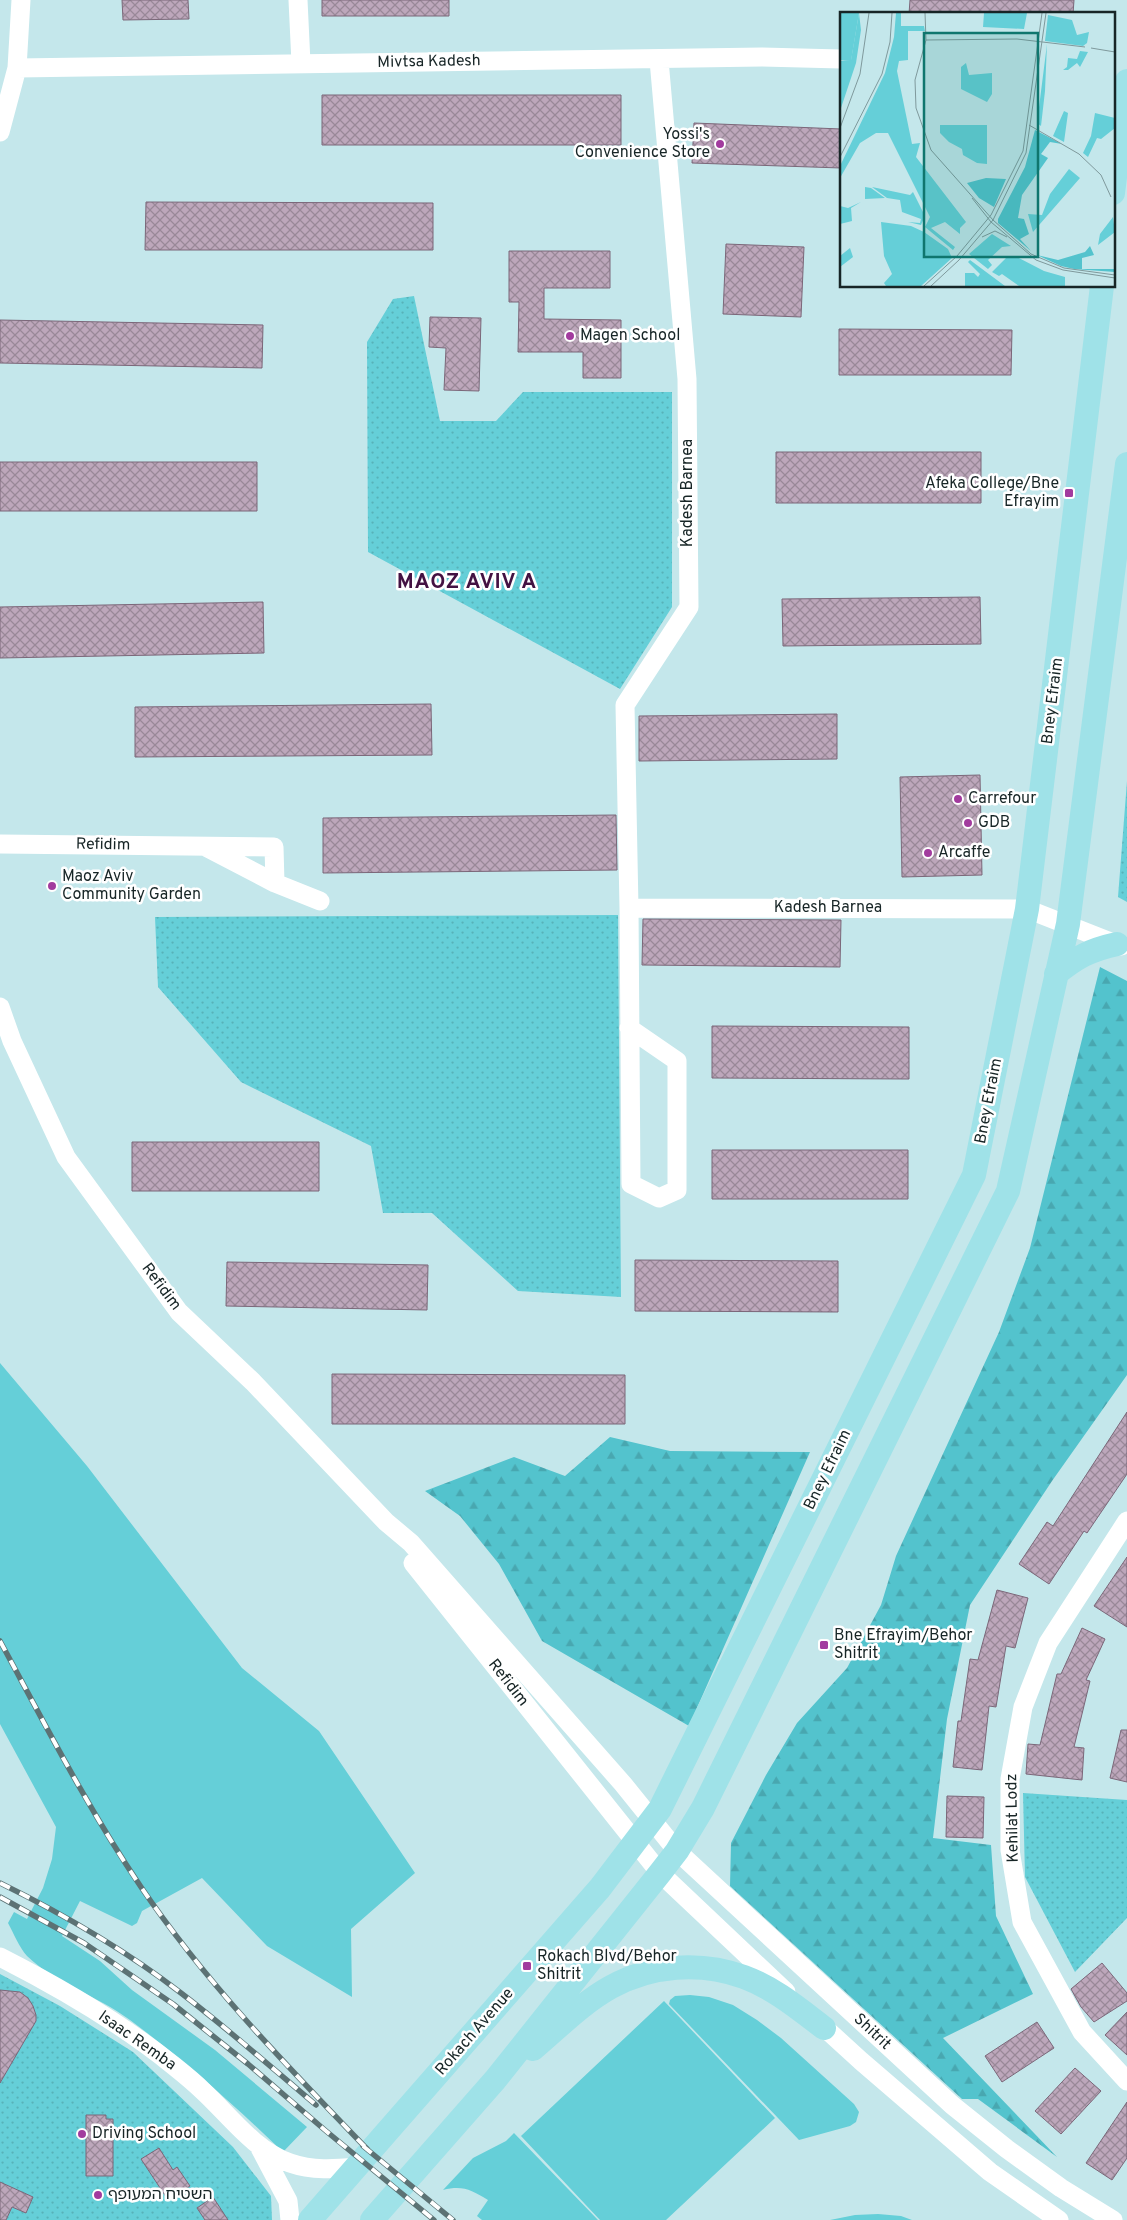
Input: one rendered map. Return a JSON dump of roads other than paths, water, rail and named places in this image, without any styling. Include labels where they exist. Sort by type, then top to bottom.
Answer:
[{"type":"main road","points":[[1114,183],[1123,85]]},
{"type":"main road","name":"Bney Efraim","points":[[635,1840],[651,1820],[672,1785],[974,1175],[1028,909],[1102,288]]},
{"type":"main road","points":[[372,2220],[495,2080],[660,1874],[676,1851],[707,1799],[1008,1191],[1068,924],[1127,464]]},
{"type":"main road","points":[[1056,974],[1075,958],[1092,950],[1122,947]]},
{"type":"main road","name":"Rokach Avenue","points":[[310,2220],[600,1888],[635,1840]]},
{"type":"main road","points":[[495,2080],[608,1988],[631,1977],[667,1968],[698,1968],[744,1977],[792,2003],[824,2028]]},
{"type":"street","points":[[0,132],[17,68],[20,0]]},
{"type":"street","points":[[298,0],[301,63]]},
{"type":"street","name":"Mivtsa Kadesh","points":[[17,68],[762,57],[840,58]]},
{"type":"street","name":"Kadesh Barnea","points":[[629,1028],[676,1061],[676,1190],[658,1198],[631,1184],[629,1028],[629,908],[625,705],[689,607],[687,380],[659,60]]},
{"type":"street","name":"Refidim","points":[[0,844],[274,847],[275,883]]},
{"type":"street","name":"Refidim","points":[[206,846],[275,883],[320,901]]},
{"type":"street","name":"Kadesh Barnea","points":[[629,908],[1028,909]]},
{"type":"street","points":[[1028,909],[1122,947]]},
{"type":"street","name":"Refidim","points":[[0,1007],[12,1041],[66,1157],[179,1312],[253,1382],[386,1522],[411,1543],[623,1784],[651,1820]]},
{"type":"street","name":"Kehilat Lodz","points":[[1127,1521],[1048,1643],[1023,1707],[1010,1779],[1010,1850],[1022,1922],[1082,2032],[1127,2081]]},
{"type":"street","name":"Refidim","points":[[386,1522],[401,1547],[635,1840]]},
{"type":"street","name":"Shitrit","points":[[651,1820],[676,1851],[952,2105],[1007,2149],[1061,2188],[1113,2220]]},
{"type":"street","name":"Shitrit","points":[[635,1840],[660,1874],[824,2028],[990,2172],[1059,2220]]},
{"type":"street","name":"Isaac Remba","points":[[0,1957],[78,2000],[133,2036],[202,2089],[260,2146],[290,2163],[311,2168],[331,2170],[358,2167]]},
{"type":"street","name":"Isaac Remba","points":[[260,2146],[288,2201],[290,2220]]},
{"type":"railway","points":[[0,1641],[103,1827],[166,1922],[192,1957],[248,2023],[368,2150]]},
{"type":"railway","points":[[0,1883],[47,1907],[93,1934],[160,1977],[216,2020],[316,2105]]},
{"type":"railway","points":[[0,1897],[84,1943],[173,2004],[248,2064],[434,2220]]},
{"type":"railway","points":[[363,2146],[453,2220]]},
{"type":"place","name":"Yossi's Convenience Store","points":[[720,144]]},
{"type":"place","name":"Magen School","points":[[570,336]]},
{"type":"place","name":"Afeka College/Bne Efrayim","points":[[1069,493]]},
{"type":"place","name":"Carrefour","points":[[958,799]]},
{"type":"place","name":"GDB","points":[[968,823]]},
{"type":"place","name":"Arcaffe","points":[[928,853]]},
{"type":"place","name":"Maoz Aviv Community Garden","points":[[52,886]]},
{"type":"place","name":"Bne Efrayim/Behor Shitrit","points":[[824,1645]]},
{"type":"place","name":"Rokach Blvd/Behor Shitrit","points":[[527,1966]]},
{"type":"place","name":"Driving School","points":[[82,2134]]},
{"type":"place","name":"השטיח המעופף","points":[[98,2195]]},
{"type":"district","name":"MAOZ AVIV A","points":[[467,582]]}]
